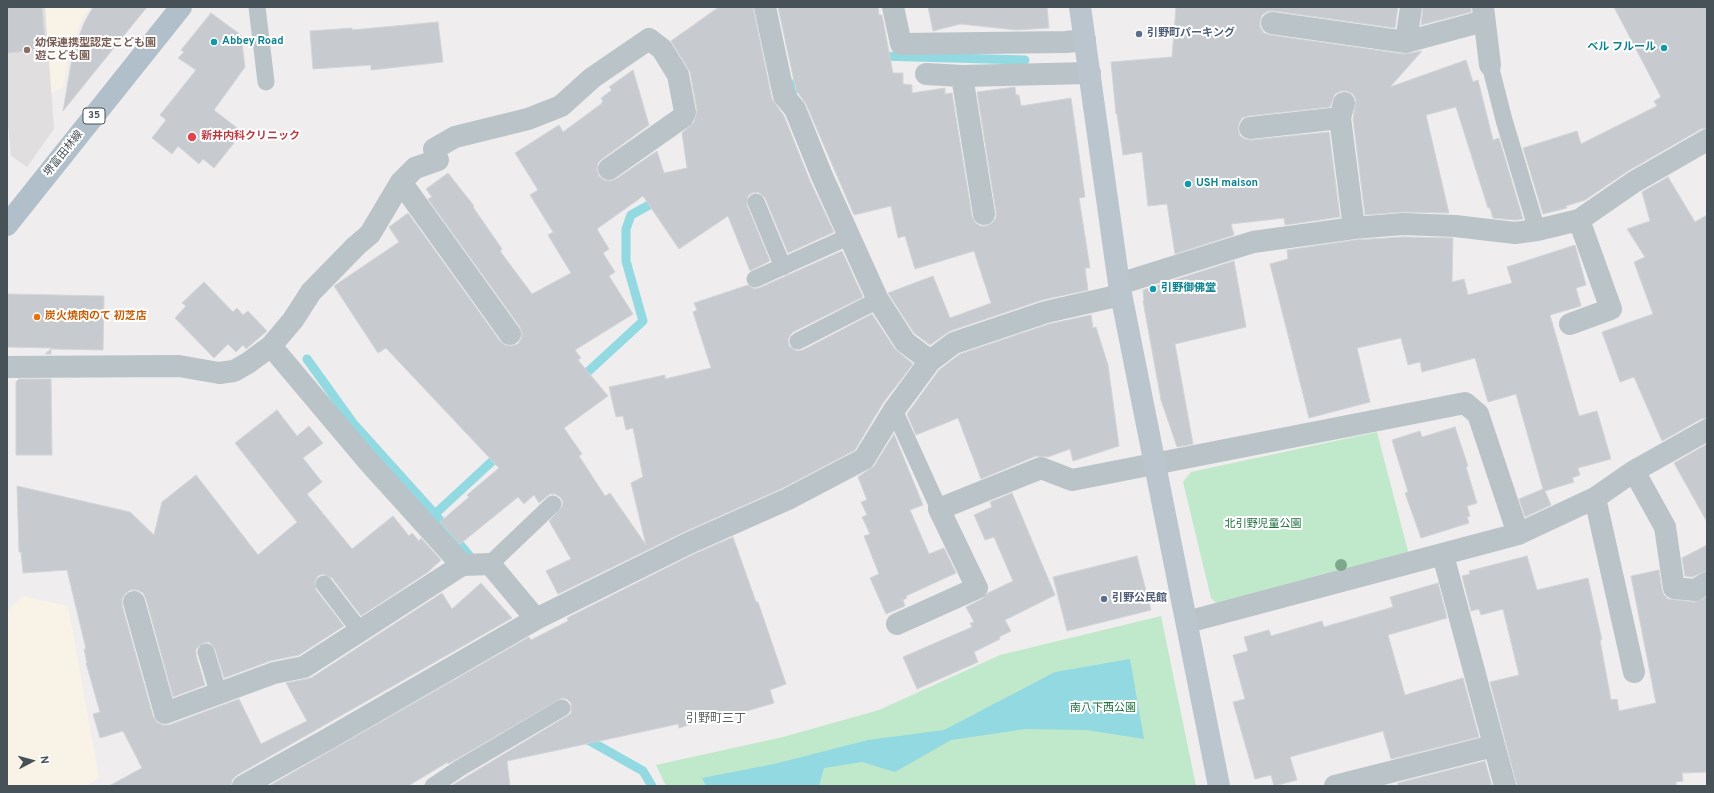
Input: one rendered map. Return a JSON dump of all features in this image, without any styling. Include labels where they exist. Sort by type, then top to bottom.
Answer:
[{"type":"main road","name":"堺富田林線","points":[[7,225],[181,7]]},
{"type":"street","points":[[765,7],[784,96],[795,109],[822,176],[878,300],[905,342],[930,361]]},
{"type":"street","points":[[894,7],[901,44],[1066,42],[1085,40]]},
{"type":"street","points":[[1080,7],[1120,290],[1219,786]]},
{"type":"street","points":[[1406,42],[1411,7]]},
{"type":"street","points":[[1272,23],[1406,42],[1484,14],[1490,65]]},
{"type":"street","points":[[7,367],[179,366],[219,373],[234,370],[248,363],[271,346],[293,320],[311,292],[356,246],[370,234],[401,182],[415,168],[438,160],[434,148],[455,137],[528,119],[562,106],[592,78],[649,39],[662,49],[678,75],[685,112],[683,117],[609,169]]},
{"type":"street","points":[[926,74],[962,76],[1090,73]]},
{"type":"street","points":[[962,76],[984,214]]},
{"type":"street","points":[[1250,128],[1342,110],[1354,228]]},
{"type":"street","points":[[243,786],[536,619],[689,543],[788,500],[864,459],[894,410],[930,361],[954,343],[1046,312],[1120,290],[1253,242],[1354,228],[1403,224],[1455,226],[1515,233],[1537,230],[1579,220],[1634,182],[1707,140]]},
{"type":"street","points":[[401,182],[510,334]]},
{"type":"street","points":[[1570,324],[1611,309],[1579,220]]},
{"type":"street","points":[[271,346],[367,460],[462,565]]},
{"type":"street","points":[[897,624],[977,588],[939,509],[1041,468],[1072,480],[1465,403],[1478,414],[1518,534]]},
{"type":"street","points":[[1187,622],[1518,534],[1595,498],[1634,471],[1707,430]]},
{"type":"street","points":[[1634,471],[1664,527],[1674,588],[1695,590],[1707,583]]},
{"type":"street","points":[[1595,498],[1634,672]]},
{"type":"street","points":[[1443,555],[1505,786]]},
{"type":"street","points":[[134,602],[165,713],[218,695],[274,673],[304,667],[462,565],[490,564],[536,619]]},
{"type":"street","points":[[1336,786],[1494,746]]},
{"type":"lane","points":[[257,7],[266,82]]},
{"type":"lane","points":[[1490,65],[1504,120],[1537,230]]},
{"type":"lane","points":[[756,202],[783,267]]},
{"type":"lane","points":[[755,279],[850,236]]},
{"type":"lane","points":[[798,342],[878,300]]},
{"type":"lane","points":[[894,410],[939,509]]},
{"type":"lane","points":[[490,564],[553,504]]},
{"type":"lane","points":[[324,584],[360,631]]},
{"type":"lane","points":[[206,652],[218,695]]},
{"type":"lane","points":[[433,786],[460,768],[562,708]]},
{"type":"shaded area","name":"幼保連携型認定こども園 遊こども園","points":[[7,7],[45,7],[54,129],[27,167],[11,156],[7,114]]},
{"type":"shaded area","points":[[45,7],[90,7],[82,19],[69,53],[63,87],[51,93]]},
{"type":"shaded area","points":[[23,596],[68,606],[99,778],[87,786],[7,786],[7,612]]},
{"type":"green space","name":"北引野児童公園","points":[[1377,432],[1409,555],[1223,605],[1215,602],[1211,598],[1183,482],[1191,472]]},
{"type":"green space","name":"南八下西公園","points":[[1161,616],[1196,786],[666,786],[656,765],[783,737],[879,710],[1000,655]]},
{"type":"water","points":[[1130,659],[1144,739],[1087,730],[1026,729],[951,740],[895,772],[862,762],[824,768],[819,786],[706,786],[702,778],[774,764],[868,740],[944,730],[1055,672]]},
{"type":"building","points":[[7,7],[42,7],[46,49],[7,53]]},
{"type":"building","points":[[93,7],[147,7],[63,111],[73,52],[84,23]]},
{"type":"building","points":[[719,7],[753,7],[772,99],[784,116],[810,181],[834,232],[788,253],[765,198],[758,192],[752,193],[748,196],[747,205],[770,261],[750,271],[728,216],[679,249],[643,196],[597,229],[609,249],[603,253],[615,272],[609,276],[633,314],[575,350],[581,358],[578,360],[608,396],[564,428],[582,454],[579,456],[605,496],[610,493],[646,545],[631,483],[643,477],[633,428],[626,430],[623,416],[616,417],[609,387],[665,375],[665,379],[711,368],[693,312],[697,310],[694,303],[748,285],[754,289],[759,288],[842,251],[863,297],[793,332],[788,340],[789,346],[797,351],[803,350],[872,314],[895,349],[913,364],[883,403],[855,450],[783,488],[684,532],[558,594],[546,571],[571,559],[549,521],[562,507],[563,502],[560,497],[555,494],[550,494],[539,503],[534,495],[524,504],[518,497],[460,544],[440,522],[469,497],[467,495],[499,468],[386,348],[378,353],[334,286],[399,242],[389,227],[408,213],[500,341],[505,345],[511,346],[518,344],[522,333],[520,327],[428,199],[432,197],[426,189],[448,173],[474,206],[473,207],[502,249],[500,251],[532,294],[571,273],[548,235],[553,232],[530,195],[538,190],[515,153],[559,125],[563,132],[601,104],[603,101],[601,98],[612,90],[609,87],[633,70],[649,125],[598,163],[597,170],[599,176],[604,180],[610,181],[616,179],[657,151],[664,173],[687,168],[682,133],[694,122],[697,110],[690,72],[671,41]]},
{"type":"building","points":[[778,7],[878,7],[879,15],[882,15],[893,73],[903,73],[903,84],[912,85],[912,93],[945,88],[945,94],[952,93],[972,216],[975,222],[980,226],[986,226],[992,223],[996,218],[996,212],[977,92],[1015,87],[1016,95],[1019,95],[1021,106],[1071,98],[1085,197],[1079,198],[1090,268],[1085,268],[1088,290],[1042,300],[950,331],[930,345],[914,333],[888,293],[933,276],[950,318],[991,303],[974,251],[915,269],[905,236],[898,238],[891,206],[854,215],[806,104],[796,90]]},
{"type":"building","points":[[928,7],[1047,7],[1049,28],[1016,30],[960,24],[933,31]]},
{"type":"building","points":[[1176,7],[1398,7],[1395,28],[1274,11],[1268,11],[1262,15],[1260,27],[1264,33],[1270,35],[1404,54],[1422,51],[1390,87],[1466,60],[1473,82],[1478,80],[1493,140],[1499,138],[1523,219],[1515,220],[1493,218],[1490,208],[1488,208],[1456,107],[1426,115],[1449,213],[1403,212],[1365,215],[1353,119],[1356,100],[1353,94],[1347,91],[1341,91],[1335,94],[1330,107],[1248,116],[1242,118],[1238,129],[1240,136],[1251,140],[1329,132],[1340,217],[1285,225],[1284,218],[1231,224],[1234,235],[1175,254],[1167,204],[1148,206],[1142,152],[1123,155],[1116,114],[1111,62],[1172,57]]},
{"type":"building","points":[[1423,7],[1471,7],[1471,12],[1421,25]]},
{"type":"building","points":[[1614,7],[1707,7],[1707,128],[1701,129],[1628,171],[1585,200],[1566,206],[1567,208],[1543,214],[1523,148],[1577,131],[1581,144],[1657,106],[1654,101],[1661,97]]},
{"type":"building","points":[[211,13],[241,35],[245,67],[214,110],[237,128],[228,139],[234,143],[214,168],[203,159],[199,164],[178,146],[172,154],[152,138],[166,120],[160,115],[196,70],[178,58],[184,52],[181,50]]},
{"type":"building","points":[[438,22],[443,62],[371,70],[371,65],[313,69],[310,31],[352,28],[352,30]]},
{"type":"building","points":[[1668,177],[1695,222],[1707,215],[1707,418],[1701,419],[1662,441],[1634,377],[1620,382],[1602,332],[1653,314],[1634,262],[1645,257],[1627,229],[1650,221],[1642,192]]},
{"type":"building","points":[[1403,237],[1453,238],[1452,282],[1464,279],[1468,295],[1512,283],[1507,267],[1575,245],[1586,285],[1576,288],[1581,306],[1550,315],[1579,416],[1597,411],[1611,459],[1578,468],[1580,475],[1572,478],[1574,482],[1545,491],[1551,505],[1525,517],[1519,499],[1543,489],[1516,394],[1488,402],[1475,358],[1422,372],[1420,362],[1408,365],[1401,338],[1357,348],[1370,402],[1309,418],[1270,264],[1288,259],[1287,250],[1355,240]]},
{"type":"building","points":[[1234,261],[1246,327],[1175,344],[1193,444],[1177,447],[1161,400],[1143,301],[1143,290]]},
{"type":"building","points":[[204,282],[233,312],[237,308],[243,315],[248,311],[267,331],[246,349],[243,345],[236,352],[228,344],[214,358],[175,318],[186,306],[182,303]]},
{"type":"building","points":[[7,294],[104,296],[103,350],[51,349],[51,354],[45,354],[52,348],[7,347]]},
{"type":"building","points":[[1091,315],[1093,328],[1096,327],[1108,365],[1119,446],[1073,461],[1070,449],[1048,457],[1036,456],[981,479],[958,418],[916,435],[907,414],[939,370],[960,354],[1049,324]]},
{"type":"building","points":[[19,379],[51,379],[52,455],[16,455],[16,382]]},
{"type":"building","points":[[277,410],[297,436],[309,426],[323,443],[303,458],[322,482],[307,494],[352,549],[393,516],[409,536],[412,533],[419,541],[421,538],[441,560],[428,572],[361,616],[332,578],[323,574],[318,576],[315,581],[316,590],[344,626],[299,655],[270,661],[224,678],[215,649],[209,642],[203,643],[196,649],[196,655],[205,685],[173,697],[146,599],[143,593],[137,590],[130,590],[122,599],[122,605],[153,716],[157,722],[163,725],[169,725],[239,699],[261,744],[307,721],[286,683],[311,678],[442,593],[452,609],[481,583],[512,618],[237,775],[232,780],[231,786],[109,786],[142,768],[123,731],[100,738],[93,714],[100,712],[86,663],[84,649],[86,649],[67,570],[23,573],[21,552],[19,552],[17,486],[130,512],[154,535],[162,502],[196,475],[258,555],[297,522],[235,443]]},
{"type":"building","points":[[1455,427],[1468,466],[1466,467],[1477,503],[1467,506],[1470,516],[1467,517],[1469,523],[1421,538],[1405,493],[1408,492],[1392,440],[1420,431],[1422,437]]},
{"type":"building","points":[[894,434],[923,505],[910,510],[929,554],[944,548],[956,573],[906,596],[907,598],[903,600],[905,606],[886,614],[870,578],[879,574],[864,536],[870,534],[862,517],[867,515],[861,502],[867,500],[858,477],[874,466]]},
{"type":"building","points":[[1707,444],[1707,522],[1674,463]]},
{"type":"building","points":[[1012,493],[1055,595],[1005,620],[1011,631],[999,637],[1000,639],[974,652],[978,662],[917,689],[903,657],[972,627],[970,623],[974,622],[966,607],[982,599],[988,593],[1013,581],[994,537],[985,540],[974,515],[992,507],[990,502]]},
{"type":"building","points":[[733,537],[756,602],[758,602],[786,684],[770,690],[774,703],[730,716],[729,712],[679,728],[678,724],[507,761],[510,786],[451,786],[571,713],[571,703],[567,699],[562,698],[408,786],[269,786],[529,637],[531,640],[568,621],[567,618],[694,554]]},
{"type":"building","points":[[1707,545],[1707,571],[1692,577],[1685,576],[1682,558]]},
{"type":"building","name":"引野公民館","points":[[1137,556],[1151,610],[1067,631],[1053,577]]},
{"type":"building","points":[[1527,556],[1537,590],[1588,578],[1602,640],[1600,640],[1611,700],[1617,699],[1619,711],[1656,703],[1631,576],[1659,570],[1662,590],[1668,599],[1694,602],[1707,597],[1707,772],[1682,773],[1683,781],[1676,782],[1676,786],[1517,786],[1490,682],[1519,675],[1503,609],[1481,615],[1479,609],[1471,611],[1462,576],[1470,574],[1469,571]]},
{"type":"building","points":[[1438,583],[1447,618],[1388,635],[1405,695],[1463,678],[1479,737],[1391,759],[1383,731],[1290,757],[1297,780],[1274,786],[1271,775],[1255,779],[1233,702],[1245,699],[1233,655],[1248,651],[1244,637],[1269,630],[1271,636],[1322,621],[1324,627],[1393,607],[1390,597]]},
{"type":"building","points":[[1485,761],[1492,786],[1398,786],[1398,783]]},
{"type":"waterway","points":[[878,56],[1025,60]]},
{"type":"waterway","points":[[794,90],[799,74]]},
{"type":"waterway","points":[[579,380],[643,321],[626,261],[626,229],[631,215],[660,199]]},
{"type":"waterway","points":[[307,359],[353,423],[435,514]]},
{"type":"waterway","points":[[473,560],[435,514],[501,453]]},
{"type":"waterway","points":[[583,737],[643,771],[652,786]]},
{"type":"place","name":"引野町パーキング","points":[[1139,34]]},
{"type":"place","name":"Abbey Road","points":[[214,42]]},
{"type":"place","name":"ベル フルール","points":[[1664,48]]},
{"type":"place","name":"幼保連携型認定こども園 遊こども園","points":[[27,50]]},
{"type":"place","name":"新井内科クリニック","points":[[192,137]]},
{"type":"place","name":"USH maison","points":[[1188,184]]},
{"type":"place","name":"引野御佛堂","points":[[1153,289]]},
{"type":"place","name":"炭火焼肉のて 初芝店","points":[[37,317]]},
{"type":"place","name":"引野公民館","points":[[1104,599]]},
{"type":"district","name":"引野町三丁","points":[[716,720]]}]
